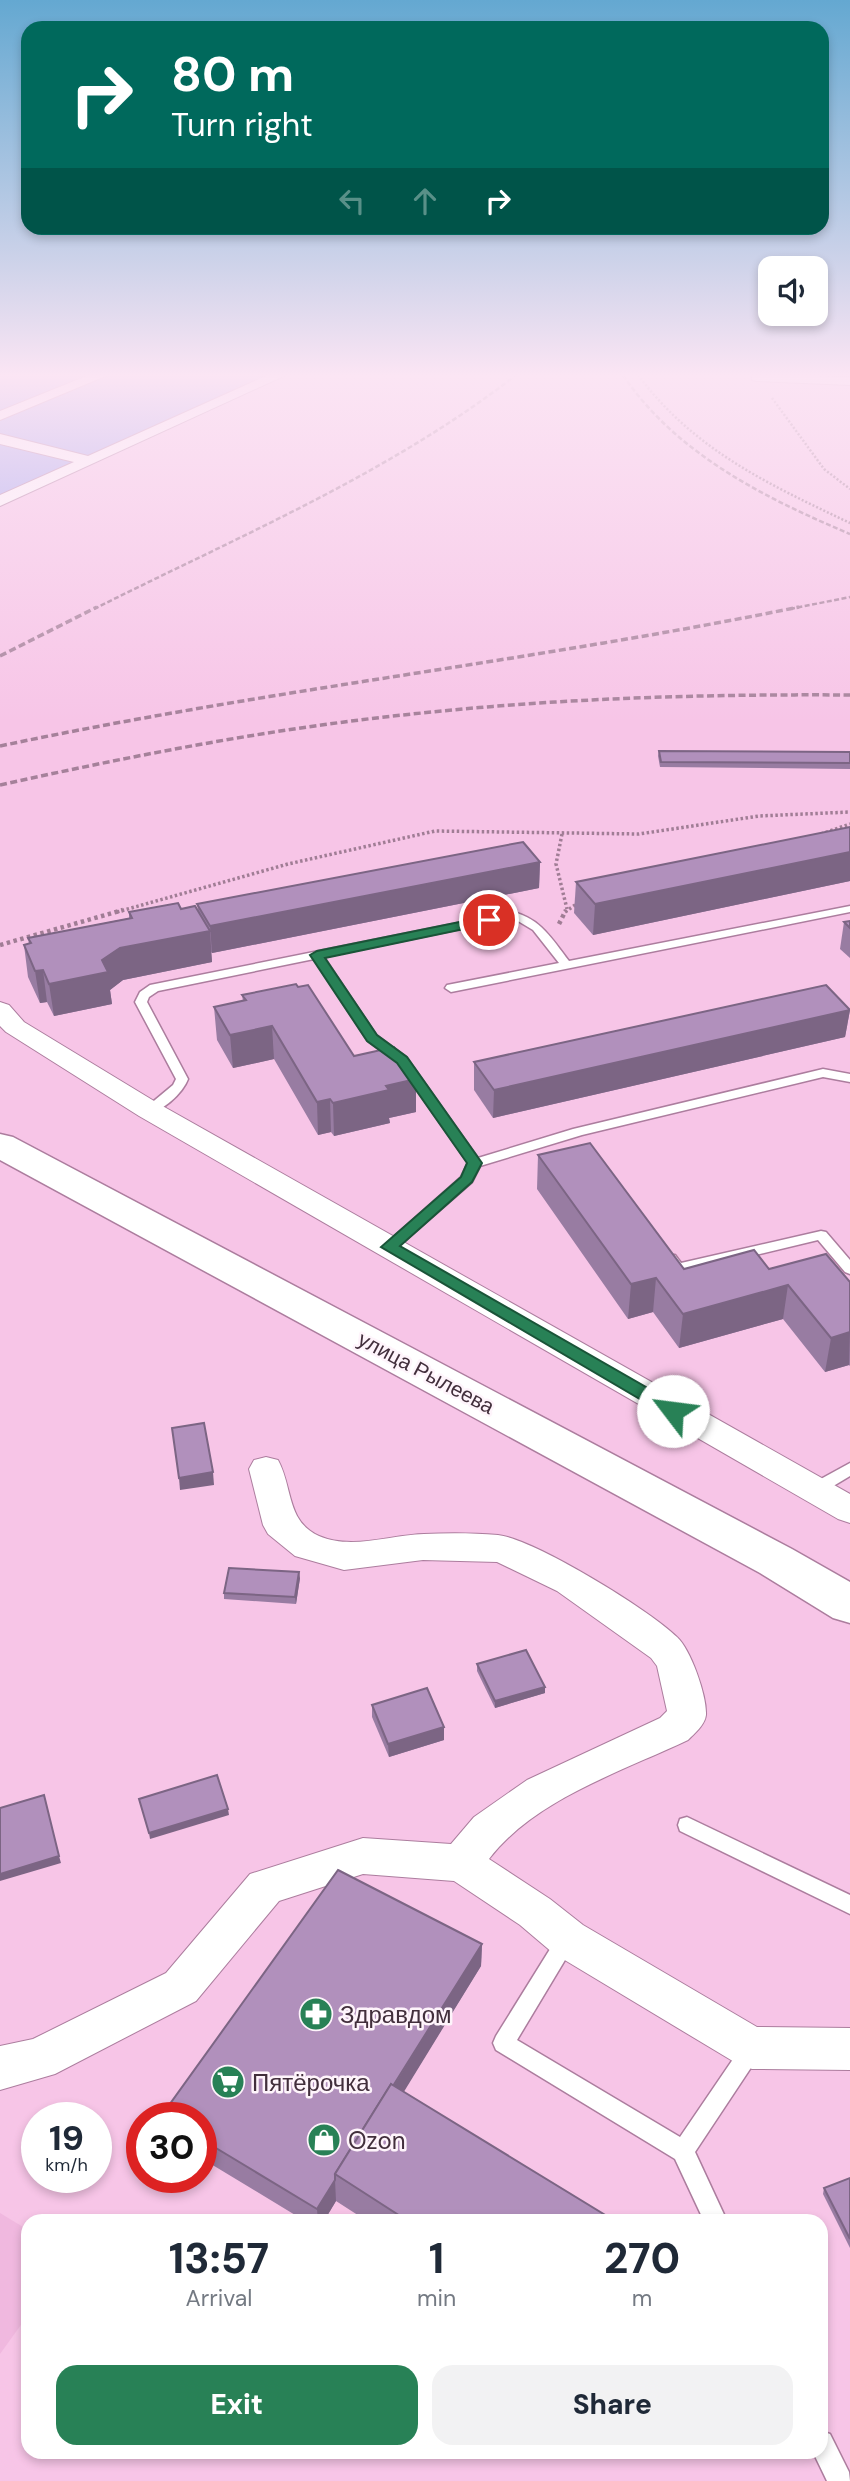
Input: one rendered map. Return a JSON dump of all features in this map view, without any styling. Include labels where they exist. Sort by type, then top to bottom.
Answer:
[{"type":"main road","name":"улица Рылеева","points":[[0,1144],[764,1555],[850,1605]]},
{"type":"street","points":[[0,501],[23,491]]},
{"type":"street","points":[[0,1010],[15,1027],[149,1110],[812,1491],[850,1510]]},
{"type":"street","points":[[266,1469],[280,1525],[307,1546],[344,1556],[423,1547],[501,1549],[570,1581],[664,1647],[675,1662],[687,1716],[674,1729],[541,1792],[488,1829],[461,1863]]},
{"type":"street","points":[[0,2068],[39,2059],[181,1987],[265,1887],[362,1856],[461,1863],[535,1912],[568,1939],[752,2048],[850,2049]]},
{"type":"lane","points":[[451,988],[850,909]]},
{"type":"lane","points":[[149,1110],[179,1087],[182,1079],[141,1002],[144,995],[154,988],[513,915],[526,916],[534,922],[566,965]]},
{"type":"lane","points":[[317,955],[372,1038],[402,1060],[475,1163]]},
{"type":"lane","points":[[389,1247],[467,1179],[475,1163],[823,1073],[850,1079]]},
{"type":"lane","points":[[662,1248],[677,1269],[821,1235],[850,1269]]},
{"type":"lane","points":[[812,1491],[850,1469]]},
{"type":"lane","points":[[687,1825],[850,1905]]},
{"type":"lane","points":[[568,1939],[503,2043],[683,2151],[713,2214]]},
{"type":"lane","points":[[683,2151],[752,2048]]},
{"type":"lane","points":[[828,2457],[840,2481]]},
{"type":"path","points":[[783,491],[850,523]]},
{"type":"path","points":[[0,945],[288,864],[435,831],[639,834],[760,816],[850,812]]},
{"type":"path","points":[[816,835],[850,824]]},
{"type":"path","points":[[562,834],[556,864],[568,909]]},
{"type":"path","points":[[548,942],[568,909],[589,898]]},
{"type":"shaded area","points":[[0,2213],[21,2226],[21,2325],[0,2354]]},
{"type":"building","points":[[659,751],[850,752],[850,763],[661,762]]},
{"type":"building","points":[[850,827],[850,852],[595,904],[576,882]]},
{"type":"building","points":[[523,842],[540,862],[210,926],[197,904]]},
{"type":"building","points":[[178,903],[181,909],[195,906],[210,931],[120,948],[102,960],[108,972],[49,984],[43,970],[35,971],[24,945],[31,943],[28,938],[132,918],[129,912]]},
{"type":"building","points":[[296,984],[298,987],[308,985],[354,1056],[394,1047],[416,1079],[386,1086],[389,1090],[333,1103],[330,1099],[317,1102],[272,1026],[230,1035],[214,1007],[246,1000],[242,995]]},
{"type":"building","points":[[826,985],[850,1010],[494,1090],[474,1062]]},
{"type":"building","points":[[590,1143],[684,1269],[754,1250],[769,1269],[826,1254],[850,1282],[850,1332],[831,1338],[788,1285],[683,1314],[656,1278],[631,1284],[538,1155]]},
{"type":"building","points":[[204,1423],[213,1472],[179,1478],[172,1428]]},
{"type":"building","points":[[229,1568],[299,1572],[295,1597],[224,1593]]},
{"type":"building","points":[[526,1650],[545,1687],[495,1701],[477,1664]]},
{"type":"building","points":[[427,1688],[444,1727],[388,1744],[372,1705]]},
{"type":"building","points":[[217,1775],[228,1809],[149,1833],[139,1799]]},
{"type":"building","points":[[44,1795],[59,1856],[0,1874],[0,1808]]},
{"type":"building","points":[[338,1870],[482,1944],[393,2086],[391,2084],[335,2174],[335,2180],[317,2209],[217,2149],[217,2102],[171,2102]]},
{"type":"building","points":[[391,2084],[604,2214],[397,2214],[335,2174]]},
{"type":"building","points":[[850,2178],[850,2239],[824,2188]]},
{"type":"railway","points":[[94,609],[332,491]]},
{"type":"railway","points":[[758,491],[850,534]]},
{"type":"railway","points":[[790,609],[850,597]]},
{"type":"railway","points":[[0,656],[97,607]]},
{"type":"railway","points":[[0,746],[199,708],[600,644],[799,607]]},
{"type":"railway","points":[[0,785],[210,743],[422,713],[636,698],[850,695]]},
{"type":"place","name":"Здравдом","points":[[316,2014]]},
{"type":"place","name":"Пятёрочка","points":[[228,2082]]},
{"type":"place","name":"Ozon","points":[[324,2140]]},
{"type":"route","points":[[489,920],[317,955],[372,1038],[402,1060],[475,1163],[467,1179],[389,1247],[673,1411]]}]
